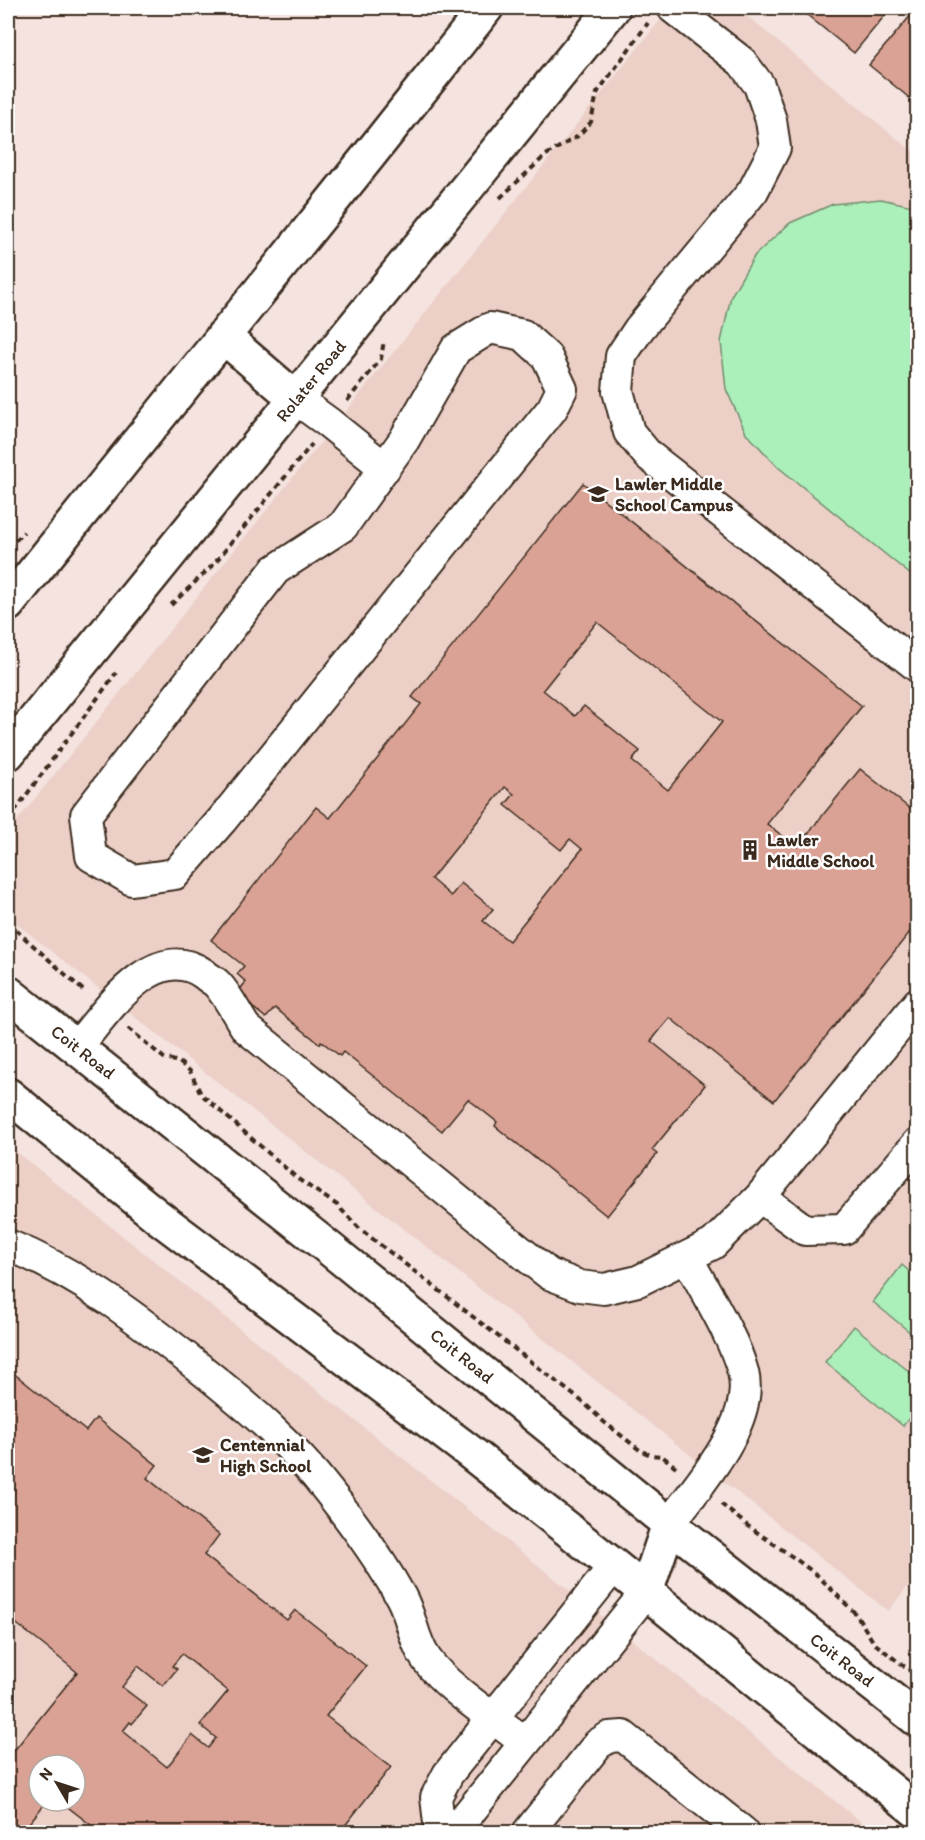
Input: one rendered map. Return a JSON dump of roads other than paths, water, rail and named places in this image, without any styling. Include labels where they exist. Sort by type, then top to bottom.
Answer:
[{"type":"main road","points":[[8,604],[486,8]]},
{"type":"main road","name":"Rolater Road","points":[[8,753],[613,8]]},
{"type":"main road","points":[[223,336],[296,399]]},
{"type":"main road","name":"Coit Road","points":[[8,993],[330,1249],[669,1524],[918,1720]]},
{"type":"main road","points":[[8,1095],[157,1216],[466,1449],[918,1812]]},
{"type":"main road","points":[[614,1566],[669,1524]]},
{"type":"main road","points":[[646,1592],[669,1524]]},
{"type":"lane","points":[[674,8],[742,62],[759,85],[771,120],[774,148],[753,191],[639,329],[621,356],[618,391],[629,432],[648,454],[918,667]]},
{"type":"lane","points":[[490,328],[523,335],[547,357],[561,389],[552,409],[222,820],[175,874],[132,880],[91,856],[86,815],[275,570],[343,526],[385,468],[405,440],[456,349],[490,328]]},
{"type":"lane","points":[[296,399],[385,468]]},
{"type":"lane","points":[[76,1047],[129,986],[151,970],[174,964],[195,968],[218,985],[246,1028],[549,1274],[580,1286],[604,1289],[638,1281],[713,1244],[760,1197],[918,1003]]},
{"type":"lane","points":[[760,1197],[805,1230],[844,1229],[918,1143]]},
{"type":"lane","points":[[8,1245],[68,1274],[143,1322],[256,1414],[329,1491],[402,1599],[414,1635],[430,1663],[450,1684],[524,1742]]},
{"type":"lane","points":[[669,1524],[735,1431],[743,1397],[743,1374],[734,1347],[687,1257]]},
{"type":"lane","points":[[614,1566],[439,1788],[436,1797],[441,1833],[468,1814],[646,1592]]},
{"type":"lane","points":[[528,1833],[598,1744],[609,1737],[624,1736],[743,1833]]},
{"type":"place","name":"Lawler Middle School Campus","points":[[598,494]]},
{"type":"place","name":"Lawler Middle School","points":[[750,850]]},
{"type":"place","name":"Centennial High School","points":[[203,1455]]}]
